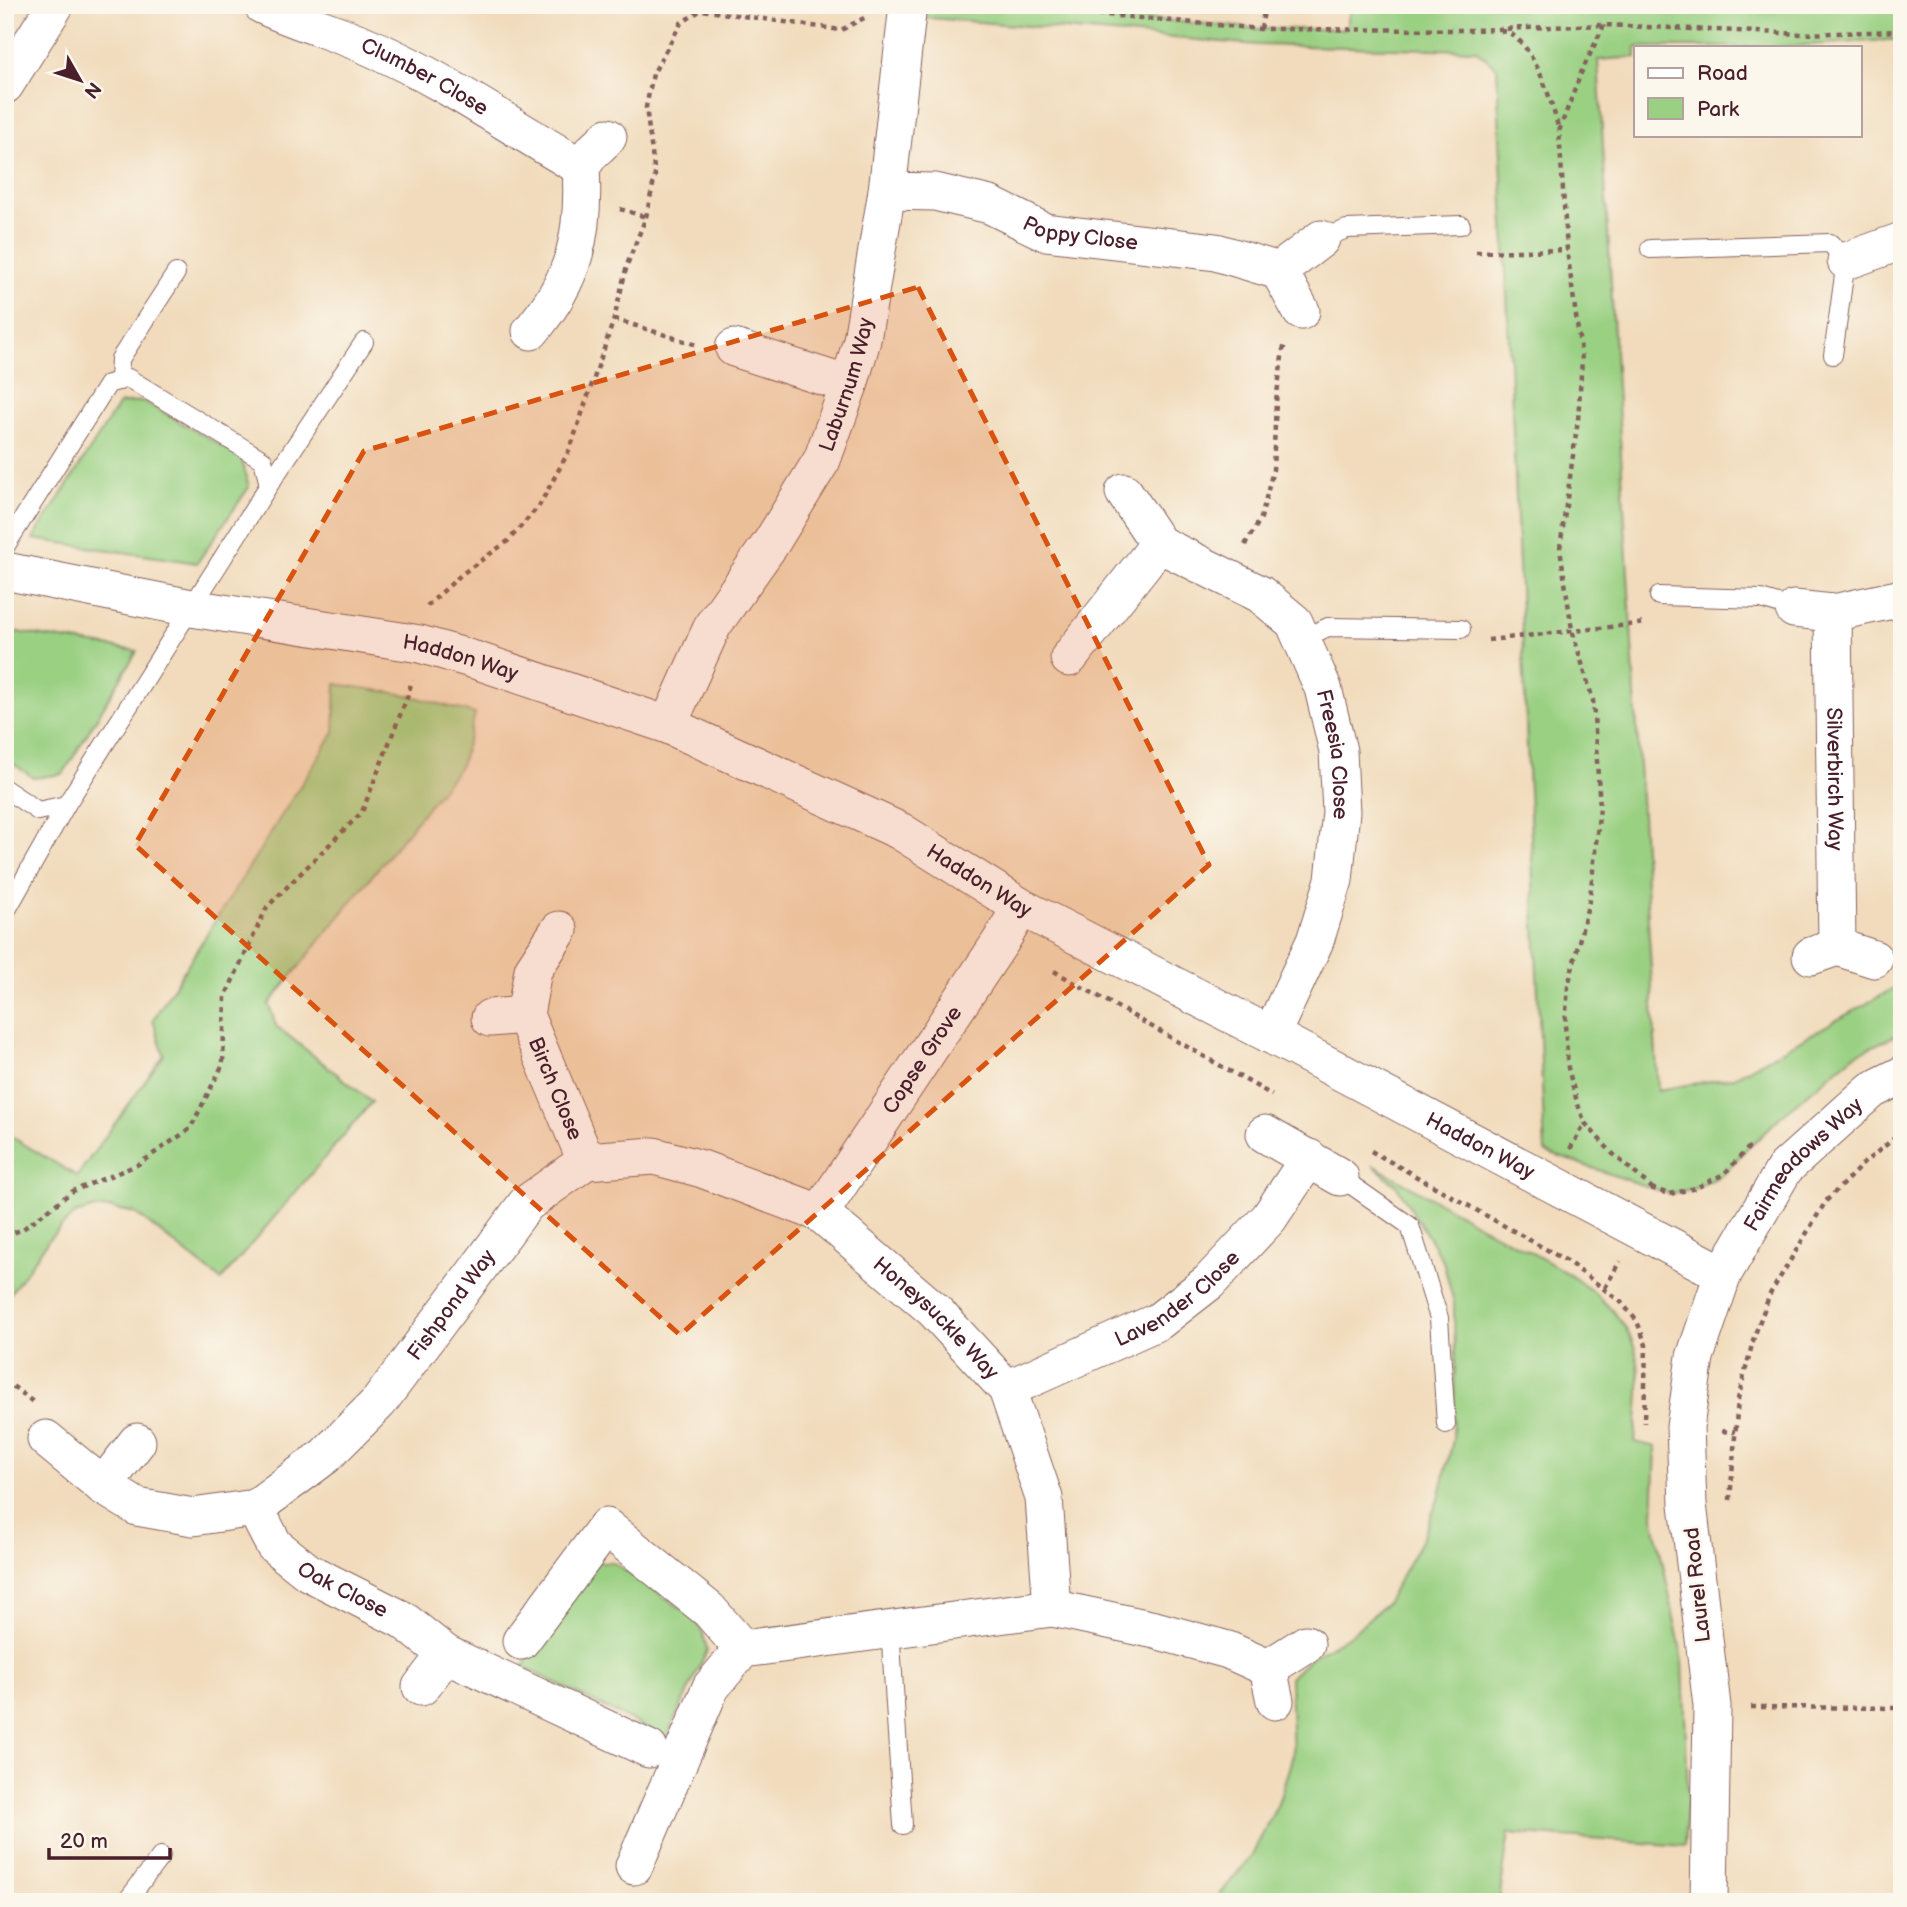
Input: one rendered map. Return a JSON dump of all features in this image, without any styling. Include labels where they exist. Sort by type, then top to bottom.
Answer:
[{"type":"street","name":"Clumber Close","points":[[262,5],[284,16],[371,47],[428,75],[581,167]]},
{"type":"street","points":[[5,85],[50,6]]},
{"type":"street","name":"Laburnum Way","points":[[668,725],[713,625],[771,543],[822,460],[849,385],[862,340],[887,191],[892,8]]},
{"type":"street","points":[[531,331],[552,307],[578,248],[583,197],[581,167],[608,137]]},
{"type":"street","name":"Poppy Close","points":[[887,191],[934,192],[990,205],[1045,232],[1216,252],[1279,271]]},
{"type":"street","points":[[1301,311],[1279,271],[1321,239]]},
{"type":"street","points":[[1838,252],[1902,242]]},
{"type":"street","points":[[734,348],[849,385]]},
{"type":"street","name":"Freesia Close","points":[[1124,492],[1159,544],[1260,594],[1294,622],[1323,688],[1338,751],[1341,812],[1334,880],[1315,941],[1271,1035]]},
{"type":"street","points":[[1069,658],[1159,544]]},
{"type":"street","name":"Haddon Way","points":[[5,571],[191,608],[420,644],[668,725],[901,831],[1021,907],[1271,1035],[1723,1274]]},
{"type":"street","points":[[1794,609],[1833,612],[1902,598]]},
{"type":"street","name":"Silverbirch Way","points":[[1833,612],[1824,952],[1874,958]]},
{"type":"street","name":"Copse Grove","points":[[820,1213],[1001,942],[1021,907]]},
{"type":"street","name":"Birch Close","points":[[559,930],[508,1016],[586,1161]]},
{"type":"street","name":"Fairmeadows Way","points":[[1723,1274],[1785,1168],[1872,1090],[1902,1074]]},
{"type":"street","points":[[1265,1134],[1340,1177]]},
{"type":"street","points":[[586,1161],[654,1156],[702,1168],[820,1213]]},
{"type":"street","name":"Lavender Close","points":[[1007,1388],[1159,1321],[1209,1282],[1269,1218],[1309,1158]]},
{"type":"street","name":"Fishpond Way","points":[[46,1439],[103,1486],[137,1507],[193,1517],[255,1508],[325,1456],[379,1402],[526,1204],[586,1161]]},
{"type":"street","name":"Honeysuckle Way","points":[[820,1213],[934,1310],[1007,1388],[1044,1498],[1052,1608]]},
{"type":"street","name":"Laurel Road","points":[[1709,1902],[1712,1706],[1688,1504],[1685,1427],[1695,1357],[1723,1274]]},
{"type":"street","points":[[103,1486],[137,1442]]},
{"type":"street","name":"Oak Close","points":[[255,1508],[274,1545],[308,1572],[402,1620],[446,1654],[649,1749]]},
{"type":"street","points":[[521,1641],[606,1527],[709,1610],[743,1649]]},
{"type":"street","points":[[634,1866],[711,1687],[743,1649],[1052,1608],[1155,1630],[1228,1650],[1271,1684],[1306,1644]]},
{"type":"street","points":[[421,1687],[446,1654]]},
{"type":"lane","points":[[1321,239],[1347,229],[1461,225]]},
{"type":"lane","points":[[1650,249],[1838,252],[1833,355]]},
{"type":"lane","points":[[119,381],[120,359],[176,273]]},
{"type":"lane","points":[[5,913],[66,805],[269,485],[364,342]]},
{"type":"lane","points":[[5,547],[108,384],[119,381],[128,379],[263,460],[269,485]]},
{"type":"lane","points":[[1659,596],[1761,599],[1794,609]]},
{"type":"lane","points":[[1301,640],[1328,627],[1461,629]]},
{"type":"lane","points":[[5,789],[38,811],[66,805]]},
{"type":"lane","points":[[1340,1177],[1410,1226],[1439,1318],[1446,1424]]},
{"type":"lane","points":[[890,1628],[904,1825]]},
{"type":"lane","points":[[126,1902],[161,1856]]},
{"type":"path","points":[[998,5],[1261,29],[1506,31],[1522,44],[1544,82],[1559,131],[1567,250],[1582,360],[1578,420],[1560,548],[1572,630],[1593,701],[1600,807],[1590,897],[1568,986],[1565,1024],[1568,1068],[1585,1123],[1612,1153],[1652,1188]]},
{"type":"path","points":[[1261,29],[1265,5]]},
{"type":"path","points":[[5,1236],[23,1229],[73,1191],[137,1165],[190,1129],[223,1064],[225,997],[267,907],[362,812],[408,695],[427,606],[462,573],[508,541],[538,506],[570,449],[614,319],[627,265],[646,218],[655,176],[646,107],[653,74],[681,23],[701,10],[841,30],[892,8]]},
{"type":"path","points":[[1473,30],[1604,25],[1802,34],[1902,31]]},
{"type":"path","points":[[1559,131],[1581,73],[1604,25]]},
{"type":"path","points":[[1227,578],[1261,518],[1273,470],[1276,401],[1283,350],[1301,311]]},
{"type":"path","points":[[614,319],[705,347],[734,348]]},
{"type":"path","points":[[1480,641],[1572,630]]},
{"type":"path","points":[[1569,1151],[1585,1123]]},
{"type":"path","points":[[1730,1500],[1738,1399],[1754,1337],[1769,1294],[1826,1201],[1865,1162],[1902,1132]]},
{"type":"path","points":[[1632,1182],[1669,1194],[1696,1188],[1724,1174],[1754,1143],[1826,1201]]},
{"type":"path","points":[[1712,1706],[1902,1708]]},
{"type":"highlighted area","points":[[918,287],[1209,865],[680,1335],[135,845],[364,451]]},
{"type":"green space","points":[[908,5],[998,5],[1261,29],[1346,29],[1351,5],[1902,5],[1902,39],[1795,46],[1634,46],[1634,57],[1598,60],[1658,1090],[1734,1077],[1902,984],[1902,1032],[1854,1055],[1781,1116],[1724,1174],[1696,1188],[1669,1194],[1545,1152],[1497,68],[1476,50],[1258,45],[906,16]]},
{"type":"green space","points":[[143,401],[241,457],[249,487],[197,563],[33,539],[119,404]]},
{"type":"green space","points":[[5,630],[137,651],[63,774],[34,778],[5,758]]},
{"type":"green space","points":[[336,684],[408,695],[475,714],[461,765],[269,1004],[276,1026],[372,1102],[221,1280],[135,1213],[111,1208],[92,1209],[75,1214],[50,1238],[5,1301],[5,1133],[77,1176],[164,1055],[153,1020],[334,732]]},
{"type":"green space","points":[[1373,1165],[1569,1274],[1608,1306],[1623,1325],[1634,1346],[1639,1369],[1635,1442],[1656,1447],[1653,1516],[1683,1661],[1688,1793],[1684,1846],[1509,1833],[1499,1901],[1387,1899],[1370,1902],[1214,1902],[1252,1855],[1278,1804],[1293,1755],[1290,1678],[1309,1659],[1352,1634],[1387,1602],[1421,1541],[1440,1495],[1453,1440],[1454,1303],[1443,1261],[1397,1186]]},
{"type":"green space","points":[[597,1562],[612,1562],[691,1615],[703,1633],[707,1651],[666,1738],[523,1667]]}]
